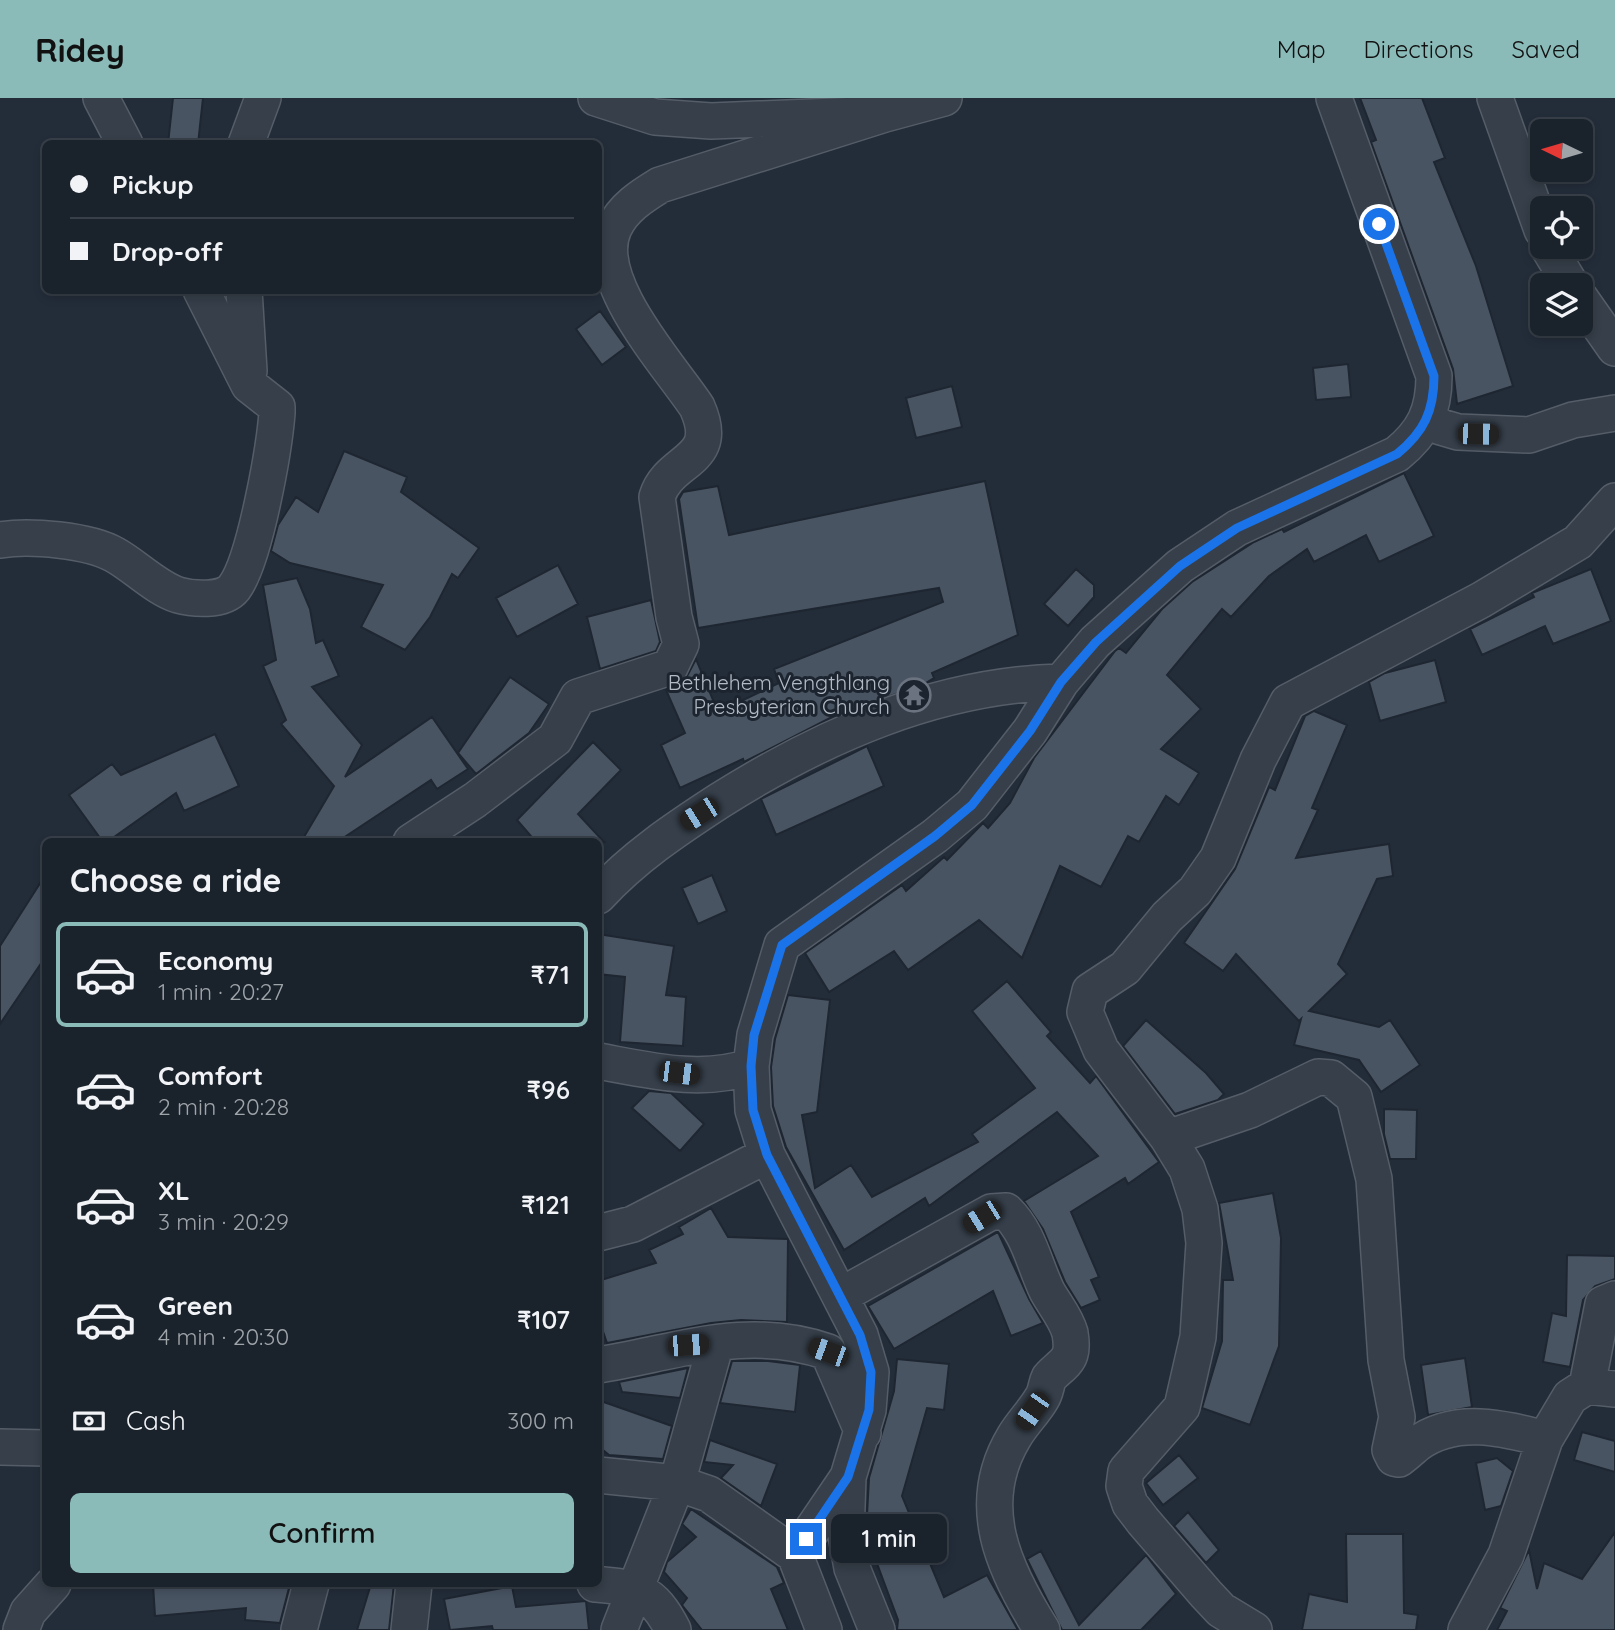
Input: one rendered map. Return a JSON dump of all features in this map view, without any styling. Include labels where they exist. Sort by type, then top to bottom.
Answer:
[{"type":"street","points":[[101,98],[123,140]]},
{"type":"street","points":[[247,140],[263,98]]},
{"type":"street","points":[[596,98],[654,117],[711,121],[885,114]]},
{"type":"street","points":[[417,838],[475,800],[555,739],[578,696],[670,667],[681,644],[674,617],[657,497],[662,483],[697,456],[705,424],[697,407],[638,323],[618,286],[608,248],[621,215],[639,198],[660,184],[944,98]]},
{"type":"street","points":[[795,1555],[848,1477],[869,1410],[871,1372],[860,1335],[767,1155],[753,1110],[751,1066],[754,1035],[782,945],[935,836],[972,805],[1030,731],[1061,682],[1096,642],[1208,545],[1397,454],[1415,439],[1428,419],[1434,398],[1434,376],[1334,98]]},
{"type":"street","points":[[1495,98],[1530,196]]},
{"type":"street","points":[[0,540],[43,537],[112,553],[176,594],[205,597],[226,594],[233,588],[244,564],[270,474],[277,407],[249,385],[203,294]]},
{"type":"street","points":[[244,294],[249,385]]},
{"type":"street","points":[[1593,317],[1615,348]]},
{"type":"street","points":[[1428,419],[1441,427],[1458,432],[1529,435],[1573,419],[1615,413]]},
{"type":"street","points":[[1254,1630],[1222,1610],[1188,1574],[1130,1504],[1124,1486],[1126,1471],[1182,1407],[1198,1337],[1204,1255],[1200,1209],[1187,1169],[1168,1138],[1101,1050],[1086,1012],[1090,991],[1125,968],[1167,917],[1195,891],[1218,858],[1258,760],[1289,702],[1481,600],[1578,542],[1615,501]]},
{"type":"street","points":[[602,892],[660,839],[796,754],[903,710],[950,696],[1024,683],[1061,682]]},
{"type":"street","points":[[602,1063],[701,1076],[729,1074],[751,1066]]},
{"type":"street","points":[[1168,1138],[1250,1110],[1318,1077],[1326,1076],[1340,1083],[1354,1097],[1374,1179],[1386,1360],[1397,1417],[1390,1450],[1394,1458],[1399,1459],[1418,1444],[1452,1429],[1492,1425],[1545,1439]]},
{"type":"street","points":[[602,1232],[633,1224],[767,1155]]},
{"type":"street","points":[[841,1296],[991,1212],[1006,1211],[1013,1218],[1032,1250],[1046,1287],[1069,1331],[1071,1345],[1066,1361],[1049,1379],[1043,1397],[1013,1438],[998,1474],[996,1491],[995,1518],[1003,1560],[1042,1630]]},
{"type":"street","points":[[1466,1630],[1506,1555],[1545,1439],[1570,1397],[1601,1388],[1603,1304],[1615,1299]]},
{"type":"street","points":[[602,1364],[688,1345],[766,1338],[806,1344],[828,1352],[863,1433]]},
{"type":"street","points":[[619,1630],[677,1483],[716,1343]]},
{"type":"street","points":[[0,1447],[42,1448]]},
{"type":"street","points":[[602,1475],[677,1483],[709,1494],[795,1555],[824,1630]]},
{"type":"street","points":[[848,1477],[846,1535],[850,1557],[863,1599],[877,1630]]},
{"type":"street","points":[[602,1585],[636,1588],[664,1612],[673,1630]]},
{"type":"street","points":[[21,1630],[28,1612],[50,1587]]},
{"type":"street","points":[[299,1630],[310,1587]]},
{"type":"street","points":[[409,1630],[414,1587]]},
{"type":"building","points":[[173,98],[203,98],[198,140],[168,140]]},
{"type":"building","points":[[1360,98],[1422,98],[1445,158],[1434,162],[1476,266],[1513,386],[1457,404],[1453,369],[1371,142],[1376,140]]},
{"type":"building","points":[[600,311],[626,347],[602,365],[576,329]]},
{"type":"building","points":[[1348,364],[1351,397],[1316,400],[1313,368]]},
{"type":"building","points":[[952,386],[962,427],[916,438],[906,398]]},
{"type":"building","points":[[344,451],[407,477],[401,492],[479,548],[458,578],[452,574],[430,617],[405,650],[361,627],[383,585],[290,563],[271,551],[278,525],[296,497],[318,512]]},
{"type":"building","points":[[1404,473],[1434,536],[1379,562],[1366,535],[1314,562],[1307,549],[1269,576],[1231,617],[1222,609],[1167,675],[1201,709],[1161,749],[1199,773],[1179,805],[1166,796],[1139,842],[1128,836],[1101,887],[1060,866],[1022,958],[979,920],[908,970],[894,951],[829,992],[805,953],[902,885],[906,891],[944,857],[947,860],[983,823],[988,828],[1010,803],[1034,758],[1115,651],[1119,648],[1126,653],[1162,609],[1192,582],[1254,542],[1282,529],[1284,532]]},
{"type":"building","points":[[985,481],[1018,635],[932,673],[934,678],[924,684],[832,717],[744,762],[743,759],[680,788],[661,745],[685,733],[666,690],[684,682],[696,659],[718,712],[779,683],[774,669],[943,602],[939,588],[698,628],[679,499],[683,492],[718,486],[729,535]]},
{"type":"building","points":[[558,565],[578,604],[517,637],[496,598]]},
{"type":"building","points":[[1076,569],[1094,585],[1094,597],[1068,626],[1044,604]]},
{"type":"building","points":[[1591,569],[1611,621],[1553,644],[1545,626],[1482,655],[1470,629],[1534,597],[1532,593]]},
{"type":"building","points":[[297,578],[310,609],[316,643],[323,640],[339,676],[312,687],[362,745],[345,777],[432,717],[468,769],[437,789],[431,780],[343,838],[303,838],[334,786],[281,724],[286,720],[263,666],[276,660],[263,585]]},
{"type":"building","points":[[651,600],[660,642],[656,651],[600,669],[587,617]]},
{"type":"building","points":[[1435,660],[1446,702],[1380,721],[1369,682],[1385,673]]},
{"type":"building","points":[[510,677],[549,704],[529,733],[476,774],[458,753]]},
{"type":"building","points":[[1314,711],[1347,725],[1312,808],[1318,810],[1296,858],[1389,844],[1393,876],[1377,879],[1338,964],[1347,974],[1309,1011],[1379,1027],[1390,1020],[1420,1065],[1381,1092],[1359,1060],[1294,1045],[1301,1019],[1299,1021],[1236,954],[1223,971],[1184,943],[1235,869],[1269,787],[1275,790],[1305,716]]},
{"type":"building","points":[[215,734],[239,786],[184,811],[176,793],[113,838],[100,838],[69,795],[112,764],[121,775]]},
{"type":"building","points":[[593,742],[621,770],[578,814],[600,838],[533,838],[517,820]]},
{"type":"building","points":[[867,746],[884,786],[776,835],[761,799]]},
{"type":"building","points":[[712,875],[727,911],[698,924],[682,888]]},
{"type":"building","points":[[42,880],[42,962],[0,1024],[0,946]]},
{"type":"building","points":[[602,935],[674,946],[666,995],[686,997],[683,1046],[620,1042],[625,977],[602,974]]},
{"type":"building","points":[[1007,981],[1051,1032],[1047,1036],[1090,1083],[1096,1076],[1159,1162],[1128,1184],[1125,1178],[1071,1212],[1099,1277],[1091,1280],[1100,1300],[1081,1308],[1065,1282],[1043,1229],[1024,1201],[1098,1156],[1057,1112],[929,1206],[925,1198],[844,1250],[786,1147],[773,1106],[771,1067],[775,1039],[788,995],[830,1000],[817,1112],[802,1115],[815,1188],[851,1165],[872,1197],[978,1142],[972,1134],[1035,1088],[972,1011]]},
{"type":"building","points":[[1146,1020],[1206,1073],[1224,1094],[1218,1100],[1175,1114],[1123,1046]]},
{"type":"building","points":[[649,1091],[671,1093],[704,1124],[680,1151],[632,1108]]},
{"type":"building","points":[[1384,1109],[1417,1110],[1416,1159],[1390,1159],[1384,1134]]},
{"type":"building","points":[[1273,1193],[1281,1238],[1279,1346],[1250,1425],[1202,1408],[1222,1341],[1223,1280],[1233,1280],[1219,1203]]},
{"type":"building","points":[[711,1208],[728,1237],[788,1239],[787,1322],[741,1320],[711,1323],[607,1343],[602,1329],[602,1280],[656,1263],[649,1250],[683,1234],[679,1227]]},
{"type":"building","points":[[998,1232],[1043,1323],[1011,1336],[993,1291],[894,1349],[868,1306]]},
{"type":"building","points":[[1567,1255],[1615,1256],[1615,1279],[1595,1286],[1583,1300],[1570,1367],[1543,1362],[1552,1313],[1566,1316]]},
{"type":"building","points":[[1465,1358],[1472,1407],[1428,1415],[1421,1365]]},
{"type":"building","points":[[897,1359],[949,1364],[944,1410],[927,1408],[902,1496],[944,1597],[987,1575],[1018,1630],[897,1630],[898,1620],[866,1534],[869,1478],[894,1391]]},
{"type":"building","points":[[732,1361],[768,1361],[800,1365],[795,1412],[720,1403]]},
{"type":"building","points":[[688,1368],[680,1398],[622,1392],[619,1382]]},
{"type":"building","points":[[602,1401],[672,1426],[663,1459],[609,1455],[602,1449]]},
{"type":"building","points":[[1582,1432],[1615,1441],[1615,1472],[1574,1460]]},
{"type":"building","points":[[710,1440],[777,1464],[761,1506],[721,1478],[733,1465],[704,1462]]},
{"type":"building","points":[[1179,1455],[1198,1478],[1163,1505],[1146,1483]]},
{"type":"building","points":[[1497,1458],[1513,1471],[1501,1506],[1485,1510],[1476,1463]]},
{"type":"building","points":[[691,1509],[777,1567],[784,1583],[771,1589],[788,1630],[702,1630],[682,1605],[687,1598],[664,1572],[667,1562],[696,1537],[682,1524]]},
{"type":"building","points":[[1188,1512],[1219,1550],[1206,1563],[1174,1526]]},
{"type":"building","points":[[1615,1532],[1615,1630],[1497,1630],[1507,1611],[1500,1608],[1529,1550],[1537,1589],[1544,1563],[1582,1579]]},
{"type":"building","points":[[1346,1534],[1403,1534],[1404,1613],[1418,1615],[1416,1630],[1302,1630],[1309,1594],[1347,1602]]},
{"type":"building","points":[[1041,1551],[1079,1625],[1146,1555],[1176,1594],[1141,1630],[1062,1630],[1027,1559]]},
{"type":"building","points":[[153,1587],[289,1587],[280,1623],[245,1620],[246,1608],[155,1616]]},
{"type":"building","points":[[370,1587],[394,1587],[389,1630],[357,1630]]},
{"type":"building","points":[[512,1587],[516,1607],[586,1601],[589,1630],[493,1630],[492,1626],[450,1630],[444,1599]]},
{"type":"place","name":"Bethlehem Vengthlang Presbyterian Church","points":[[914,695]]},
{"type":"route","points":[[806,1539],[848,1477],[869,1410],[871,1372],[860,1335],[767,1155],[753,1110],[751,1066],[754,1035],[782,945],[935,836],[972,805],[1030,731],[1061,682],[1096,642],[1180,566],[1237,528],[1397,454],[1415,439],[1428,419],[1434,398],[1434,376],[1379,224]]}]
